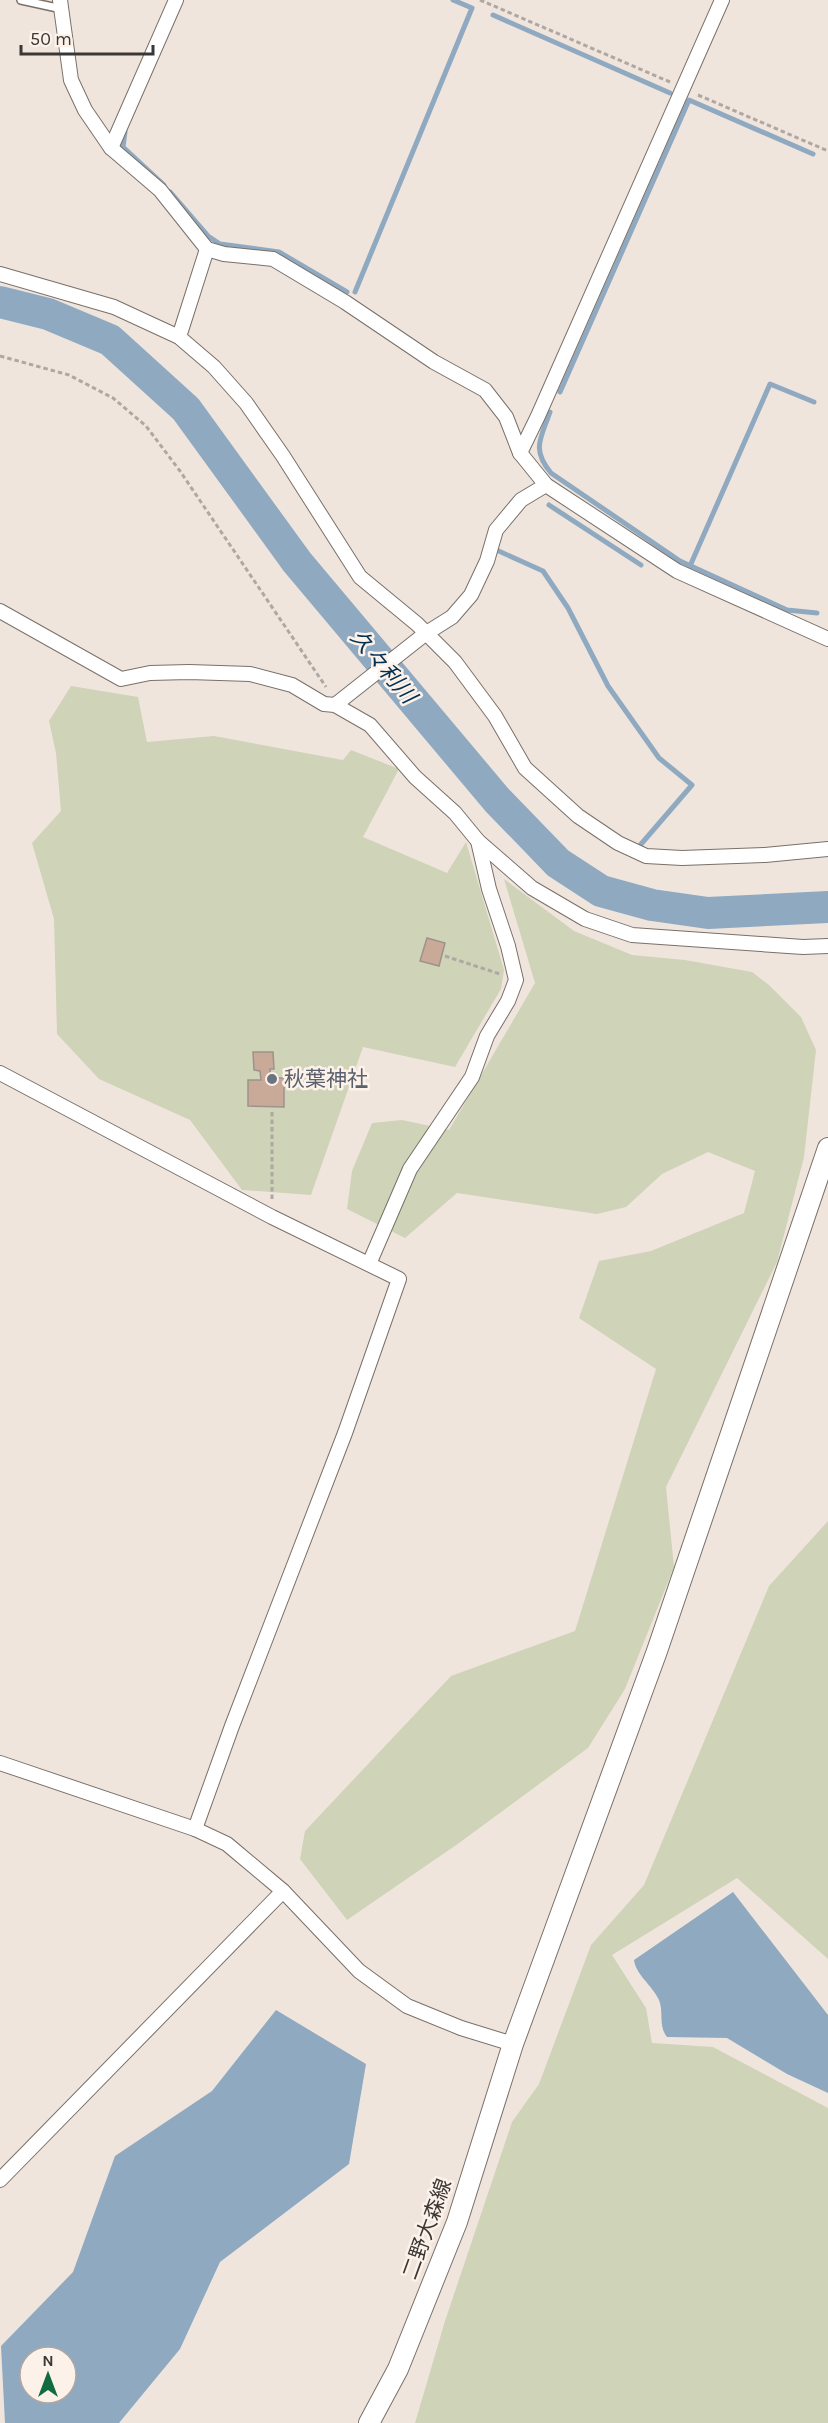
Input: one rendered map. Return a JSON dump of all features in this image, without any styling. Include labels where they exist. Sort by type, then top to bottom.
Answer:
[{"type":"street","points":[[111,148],[176,0]]},
{"type":"street","points":[[520,453],[722,0]]},
{"type":"street","points":[[61,5],[71,80],[85,110],[111,148],[160,190],[207,249],[224,254],[273,259],[345,302],[434,362],[485,390],[506,417],[520,453],[546,485],[677,571],[828,639]]},
{"type":"street","points":[[179,337],[207,249]]},
{"type":"street","points":[[0,274],[114,307],[179,337],[214,367],[246,403],[360,577],[417,624],[455,662],[495,716],[525,768],[578,816],[618,843],[646,856],[682,858],[765,855],[828,849]]},
{"type":"street","points":[[335,705],[425,634],[452,617],[471,595],[487,561],[496,530],[521,500],[546,485]]},
{"type":"street","points":[[0,611],[121,679],[150,673],[250,674],[292,685],[318,700],[335,705],[369,725],[415,777],[455,813],[478,841],[532,888],[585,919],[632,935],[828,946]]},
{"type":"street","points":[[369,1264],[410,1169],[472,1077],[487,1036],[508,1001],[516,980],[508,946],[489,889],[478,841]]},
{"type":"street","points":[[0,1073],[272,1217],[399,1279],[345,1433],[236,1715],[195,1830]]},
{"type":"street","name":"二野大森線","points":[[369,2423],[398,2369],[457,2222],[513,2044],[657,1652],[828,1148]]},
{"type":"street","points":[[0,1763],[195,1830],[227,1844],[283,1891],[359,1971],[406,2006],[461,2028],[513,2044]]},
{"type":"street","points":[[0,2180],[283,1891]]},
{"type":"lane","points":[[21,0],[61,5]]},
{"type":"path","points":[[480,0],[828,152]]},
{"type":"path","points":[[0,357],[69,375],[113,398],[146,426],[180,471],[327,688],[318,700]]},
{"type":"path","points":[[445,956],[516,980]]},
{"type":"path","points":[[272,1112],[272,1217]]},
{"type":"green space","points":[[71,686],[138,697],[147,742],[214,736],[343,760],[351,750],[399,769],[363,837],[447,873],[466,842],[504,970],[501,989],[455,1067],[363,1047],[311,1195],[242,1190],[190,1120],[99,1079],[57,1034],[54,919],[32,843],[61,811],[56,753],[49,721]]},
{"type":"green space","points":[[504,879],[574,931],[632,955],[685,960],[752,972],[769,985],[801,1017],[816,1050],[804,1157],[777,1262],[666,1487],[674,1567],[625,1689],[588,1748],[459,1843],[347,1920],[300,1859],[305,1831],[451,1676],[575,1631],[656,1369],[579,1318],[599,1261],[651,1251],[744,1213],[755,1171],[708,1152],[662,1174],[626,1207],[597,1214],[457,1193],[405,1238],[347,1209],[352,1171],[372,1123],[402,1120],[449,1130],[535,983]]},
{"type":"green space","points":[[828,1521],[828,1959],[737,1878],[612,1955],[646,2008],[652,2043],[713,2047],[828,2108],[828,2423],[415,2423],[445,2321],[512,2122],[539,2084],[591,1945],[644,1885],[769,1586]]},
{"type":"water","points":[[733,1892],[828,2015],[828,2093],[787,2074],[727,2038],[667,2037],[664,2033],[659,2000],[638,1970],[634,1960]]},
{"type":"water","points":[[276,2010],[366,2064],[349,2164],[220,2262],[180,2349],[119,2423],[5,2423],[1,2346],[73,2272],[115,2156],[212,2091]]},
{"type":"building","points":[[427,938],[445,943],[439,966],[420,961]]},
{"type":"building","name":"秋葉神社","points":[[253,1052],[273,1052],[274,1069],[270,1069],[271,1078],[284,1078],[284,1107],[248,1106],[248,1080],[261,1080],[260,1071],[254,1070]]},
{"type":"waterway","points":[[355,292],[472,8],[453,0]]},
{"type":"waterway","points":[[493,15],[670,93]]},
{"type":"waterway","points":[[560,392],[689,100],[813,154]]},
{"type":"waterway","points":[[125,132],[123,147],[164,185]]},
{"type":"waterway","points":[[170,192],[208,236],[220,244],[279,252],[347,292]]},
{"type":"waterway","name":"久々利川","points":[[0,302],[48,314],[110,340],[186,409],[297,562],[497,800],[558,863],[601,891],[652,905],[708,913],[828,907]]},
{"type":"waterway","points":[[690,566],[770,384],[814,402]]},
{"type":"waterway","points":[[550,412],[541,436],[540,450],[541,457],[551,473],[680,561],[787,610],[817,613]]},
{"type":"waterway","points":[[549,505],[641,565]]},
{"type":"waterway","points":[[492,548],[543,571],[568,608],[608,686],[659,758],[692,785],[636,850]]},
{"type":"place","name":"秋葉神社","points":[[272,1079]]}]
